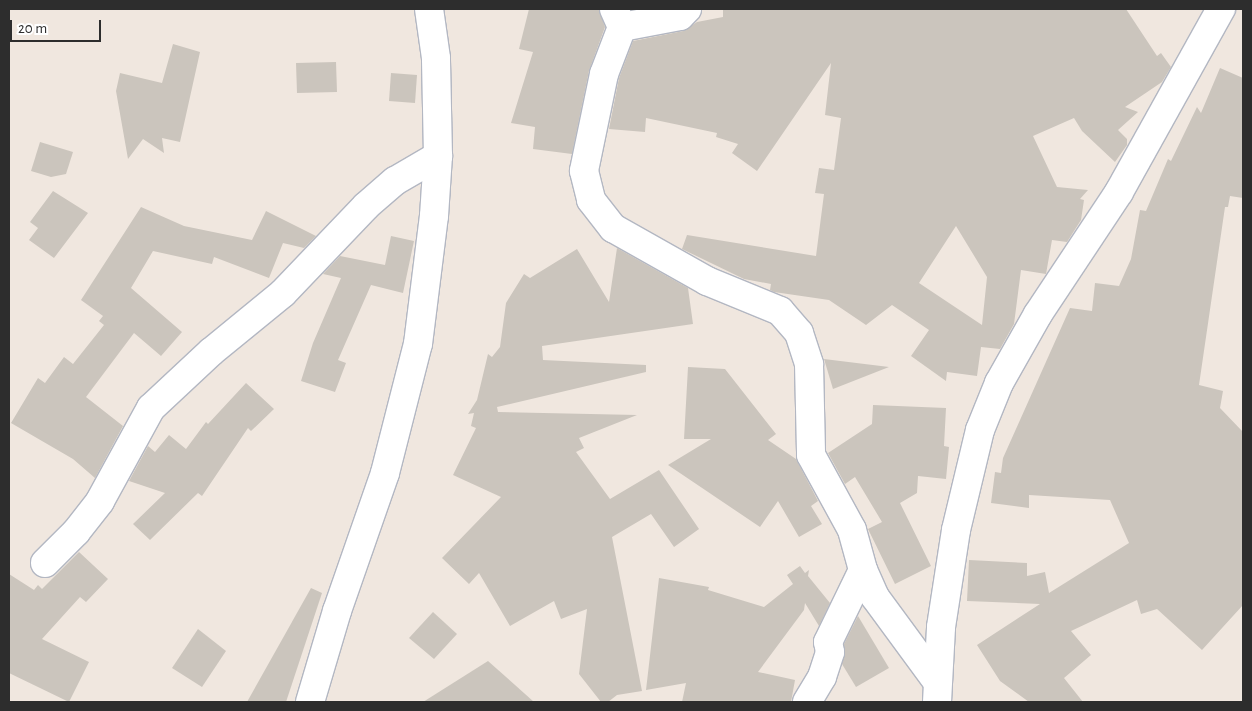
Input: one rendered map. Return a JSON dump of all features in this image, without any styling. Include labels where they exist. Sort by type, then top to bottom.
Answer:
[{"type":"street","points":[[310,702],[337,611],[385,473],[418,344],[434,216],[438,156],[436,58],[429,9]]},
{"type":"street","points":[[687,9],[680,16],[618,18],[604,74],[584,172],[591,200],[612,228],[707,281],[780,311],[799,333],[809,364],[811,455],[852,530],[863,570],[875,597],[937,691]]},
{"type":"street","points":[[937,691],[941,627],[956,530],[980,430],[999,383],[1038,314],[1120,192],[1221,9]]},
{"type":"street","points":[[45,564],[76,532],[100,501],[151,408],[211,352],[283,293],[366,206],[395,181],[438,156]]},
{"type":"street","points":[[807,702],[822,677],[830,652],[828,642],[863,570]]},
{"type":"building","points":[[529,9],[599,9],[605,27],[589,71],[572,154],[533,149],[535,127],[511,123],[533,52],[519,49]]},
{"type":"building","points":[[723,9],[1126,9],[1157,56],[1161,53],[1171,67],[1162,82],[1125,107],[1138,112],[1118,130],[1127,139],[1127,145],[1115,162],[1082,131],[1074,118],[1033,136],[1057,187],[1088,190],[1080,199],[1084,200],[1081,220],[1067,242],[1052,240],[1046,274],[1021,270],[1014,324],[1000,349],[981,347],[977,376],[947,372],[946,381],[911,356],[929,330],[892,305],[866,325],[829,300],[774,292],[770,290],[771,284],[744,279],[682,249],[687,235],[816,256],[824,194],[815,193],[819,168],[834,170],[841,118],[825,115],[831,63],[757,171],[732,153],[738,144],[716,137],[717,133],[646,118],[645,132],[609,129],[619,78],[633,41],[683,31],[697,22],[723,17]],"holes":[[[956,226],[987,277],[982,325],[919,283]]]},
{"type":"building","points":[[173,44],[200,52],[180,142],[162,138],[164,153],[143,139],[128,159],[116,91],[120,73],[162,83]]},
{"type":"building","points":[[336,62],[337,92],[297,93],[296,63]]},
{"type":"building","points":[[1220,68],[1243,78],[1243,198],[1230,196],[1228,207],[1225,207],[1199,385],[1223,391],[1220,408],[1243,432],[1243,605],[1202,650],[1157,609],[1141,614],[1137,600],[1071,631],[1091,655],[1064,678],[1083,702],[1029,702],[1000,681],[977,645],[1040,604],[967,601],[969,560],[1027,563],[1027,576],[1045,572],[1049,593],[1129,543],[1110,500],[1029,495],[1029,508],[991,503],[995,472],[1001,473],[1003,458],[1070,308],[1092,311],[1095,283],[1119,286],[1131,259],[1140,210],[1146,211],[1168,159],[1171,161],[1197,107],[1201,113]]},
{"type":"building","points":[[391,73],[417,75],[415,103],[389,101]]},
{"type":"building","points":[[40,142],[73,152],[66,174],[51,177],[31,171]]},
{"type":"building","points":[[53,191],[88,213],[54,258],[29,240],[38,228],[30,222]]},
{"type":"building","points":[[141,207],[184,226],[252,240],[266,211],[316,236],[304,248],[283,243],[269,278],[214,257],[212,264],[153,251],[131,288],[182,332],[161,356],[134,333],[86,397],[123,426],[95,478],[73,459],[11,423],[38,378],[45,383],[64,357],[73,364],[104,325],[99,321],[103,316],[81,300]]},
{"type":"building","points":[[391,236],[414,241],[403,293],[371,285],[338,360],[346,363],[335,392],[301,381],[313,343],[341,278],[323,274],[340,256],[385,265]]},
{"type":"building","points":[[617,248],[688,288],[693,324],[542,346],[543,360],[646,365],[646,372],[497,407],[498,412],[637,415],[579,438],[584,448],[576,452],[610,499],[659,470],[699,529],[674,547],[651,514],[612,537],[642,691],[617,695],[608,702],[601,702],[579,674],[587,609],[561,619],[554,601],[510,626],[479,573],[469,584],[442,558],[501,497],[453,475],[476,428],[471,426],[474,413],[468,414],[477,400],[488,354],[492,357],[500,347],[506,303],[524,274],[530,278],[577,249],[609,302]]},
{"type":"building","points":[[824,359],[889,367],[833,389]]},
{"type":"building","points":[[688,367],[725,369],[776,434],[768,440],[796,459],[818,501],[811,506],[822,524],[799,537],[778,501],[760,527],[668,465],[711,439],[684,439]]},
{"type":"building","points":[[246,383],[274,409],[251,431],[248,428],[202,496],[198,493],[150,540],[133,524],[165,493],[129,481],[148,446],[155,452],[169,435],[186,449],[206,422],[208,424]]},
{"type":"building","points":[[873,405],[946,408],[944,446],[949,447],[946,479],[918,476],[917,493],[900,503],[931,566],[895,584],[868,529],[882,522],[855,477],[845,484],[828,453],[872,424]]},
{"type":"building","points":[[79,552],[108,579],[86,602],[80,597],[42,639],[89,662],[69,702],[9,673],[9,574],[34,590],[38,585],[42,589]]},
{"type":"building","points":[[800,566],[805,573],[809,570],[808,576],[830,603],[819,626],[805,603],[804,610],[758,672],[795,680],[791,702],[682,702],[686,683],[646,690],[659,578],[709,587],[708,590],[764,607],[793,584],[787,575]]},
{"type":"building","points":[[311,588],[322,593],[286,702],[247,702]]},
{"type":"building","points":[[433,612],[457,634],[434,659],[409,638]]},
{"type":"building","points":[[858,616],[889,668],[856,687],[842,664],[844,644]]},
{"type":"building","points":[[198,629],[226,651],[202,687],[172,668]]},
{"type":"building","points":[[488,661],[534,702],[423,702]]}]
